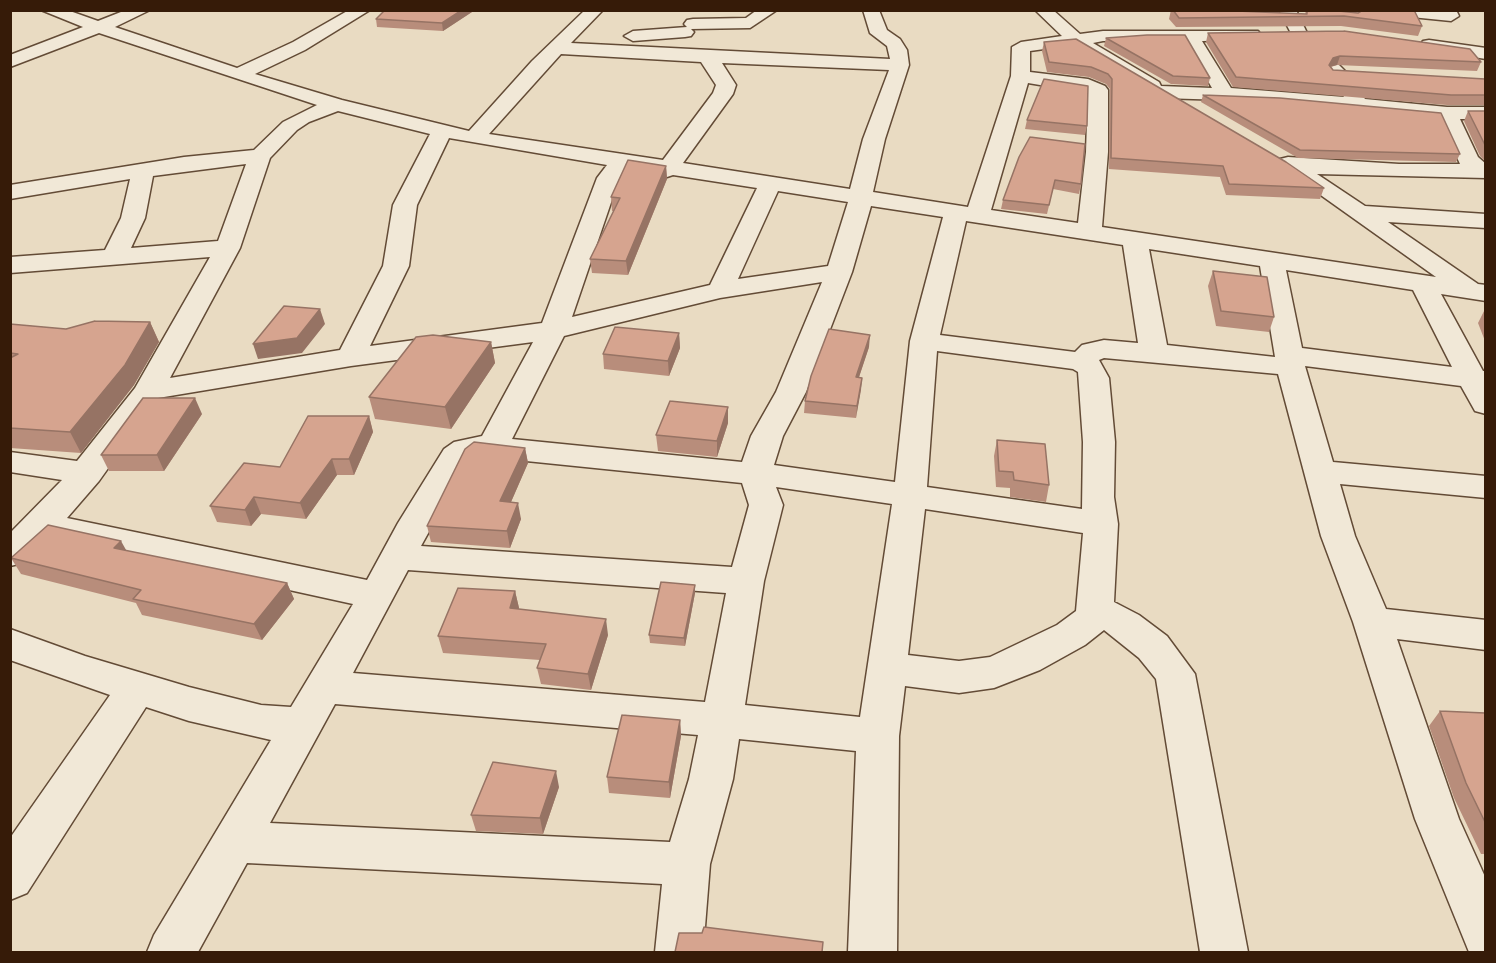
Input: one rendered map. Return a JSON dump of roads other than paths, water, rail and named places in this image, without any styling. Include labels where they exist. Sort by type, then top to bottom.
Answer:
[{"type":"street","points":[[49,10],[238,75],[336,105],[474,138],[667,170],[1479,292]]},
{"type":"street","points":[[10,62],[142,10]]},
{"type":"street","points":[[238,75],[299,46],[362,10]]},
{"type":"street","points":[[474,138],[595,10]]},
{"type":"street","points":[[562,44],[611,34],[694,22],[750,23],[769,10]]},
{"type":"street","points":[[680,952],[687,864],[711,778],[746,580],[766,505],[755,473],[767,436],[790,392],[839,272],[861,199],[874,139],[900,65],[898,50],[894,43],[879,33],[872,10]]},
{"type":"street","points":[[1043,10],[1075,39],[1204,116]]},
{"type":"street","points":[[1287,10],[1300,35],[1337,73],[1353,93],[1359,105]]},
{"type":"street","points":[[1381,18],[1405,21],[1449,14],[1477,52]]},
{"type":"street","points":[[1405,21],[1414,43],[1477,52]]},
{"type":"street","points":[[672,55],[694,22]]},
{"type":"street","points":[[873,952],[878,736],[910,495],[924,341],[966,215],[1003,135],[1020,76],[1021,47],[1075,39],[1321,34]]},
{"type":"street","points":[[1190,35],[1225,94]]},
{"type":"street","points":[[562,44],[707,58],[900,65]]},
{"type":"street","points":[[667,170],[723,94],[726,85],[707,58]]},
{"type":"street","points":[[1337,73],[1360,74]]},
{"type":"street","points":[[1020,76],[1098,90],[1088,145],[1089,232]]},
{"type":"street","points":[[1161,92],[1225,94],[1359,105],[1460,127],[1485,113]]},
{"type":"street","points":[[10,554],[44,523],[87,473],[97,456],[148,391],[228,248],[260,156],[302,118],[336,105]]},
{"type":"street","points":[[1460,127],[1468,159],[1481,171]]},
{"type":"street","points":[[351,357],[396,266],[405,205],[442,131]]},
{"type":"street","points":[[1003,135],[1025,138]]},
{"type":"street","points":[[10,192],[143,171],[260,156]]},
{"type":"street","points":[[1479,292],[1282,161],[1399,171],[1481,171]]},
{"type":"street","points":[[492,447],[553,330],[569,292],[608,178],[621,162]]},
{"type":"street","points":[[115,255],[134,218],[143,171]]},
{"type":"street","points":[[720,290],[770,185]]},
{"type":"street","points":[[1360,213],[1485,221]]},
{"type":"street","points":[[1135,241],[1154,352]]},
{"type":"street","points":[[10,265],[115,255],[228,248]]},
{"type":"street","points":[[1272,261],[1290,361],[1338,536],[1372,622],[1419,767],[1473,875],[1485,936]]},
{"type":"street","points":[[148,391],[351,357],[464,344],[553,330],[720,290],[839,272]]},
{"type":"street","points":[[1423,284],[1479,380],[1485,405]]},
{"type":"street","points":[[887,668],[958,677],[994,672],[1026,659],[1071,634],[1092,619],[1095,609],[1101,525],[1094,378],[1091,368],[1082,361],[924,341]]},
{"type":"street","points":[[1082,361],[1092,351],[1104,349],[1290,361],[1479,380]]},
{"type":"street","points":[[171,952],[322,687],[377,596],[455,456],[477,446],[755,473],[1101,525]]},
{"type":"street","points":[[10,462],[87,473]]},
{"type":"street","points":[[1320,471],[1485,487]]},
{"type":"street","points":[[44,523],[66,530],[377,596]]},
{"type":"street","points":[[397,557],[746,580]]},
{"type":"street","points":[[1095,609],[1126,625],[1153,647],[1175,674],[1224,952]]},
{"type":"street","points":[[1372,622],[1485,635]]},
{"type":"street","points":[[10,644],[137,688],[261,722],[302,725]]},
{"type":"street","points":[[322,687],[721,720],[878,736]]},
{"type":"street","points":[[10,878],[23,835],[137,688]]},
{"type":"street","points":[[235,842],[687,864]]}]
